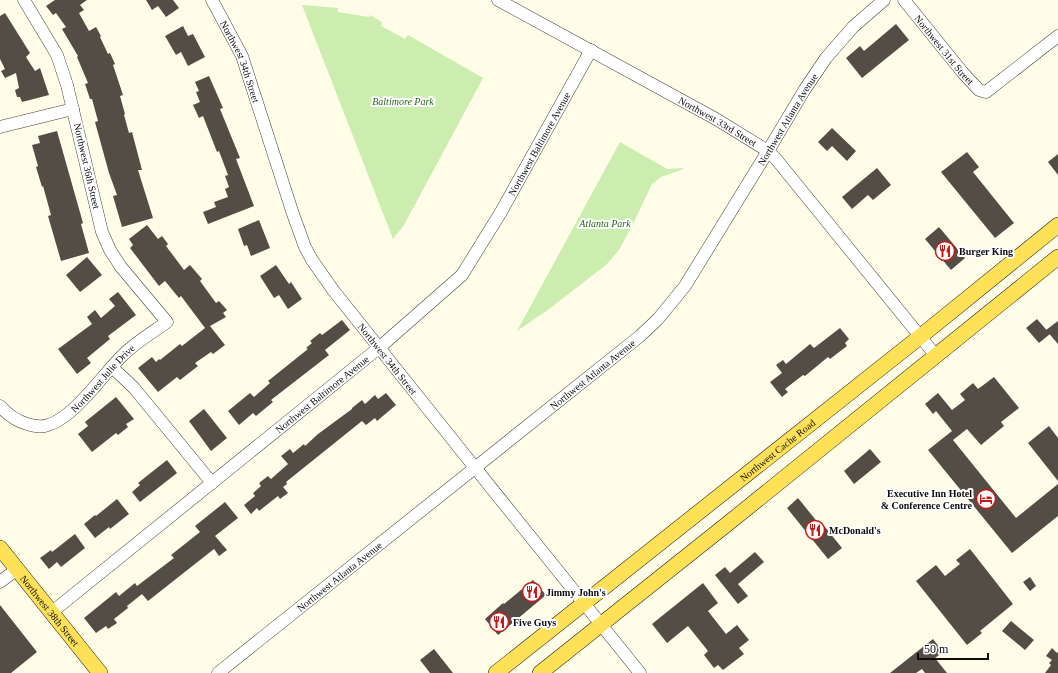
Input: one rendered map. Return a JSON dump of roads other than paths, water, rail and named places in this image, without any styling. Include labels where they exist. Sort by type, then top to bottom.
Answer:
[{"type":"main road","name":"Northwest Cache Road","points":[[496,673],[921,336],[1058,225]]},
{"type":"main road","points":[[540,673],[736,518],[1058,257]]},
{"type":"main road","name":"Northwest 38th Street","points":[[0,548],[100,673]]},
{"type":"street","name":"Northwest 36th Street","points":[[24,0],[57,55],[68,85],[102,232],[110,250],[121,267],[167,322]]},
{"type":"street","name":"Northwest 34th Street","points":[[212,0],[242,56],[293,214],[305,247],[312,260],[333,290],[640,673]]},
{"type":"street","name":"Northwest 33rd Street","points":[[498,0],[716,119],[768,151],[776,158],[936,356]]},
{"type":"street","name":"Northwest Atlanta Avenue","points":[[218,673],[640,336],[658,319],[685,286],[805,89],[826,58],[853,27],[884,0]]},
{"type":"street","name":"Northwest 31st Street","points":[[904,0],[962,74],[979,90],[986,92],[1058,36]]},
{"type":"street","name":"Northwest Baltimore Avenue","points":[[52,612],[380,347],[462,275],[501,212],[591,50]]},
{"type":"street","points":[[0,127],[73,109]]},
{"type":"street","name":"Northwest Julie Drive","points":[[0,406],[4,411],[20,422],[36,426],[48,426],[76,407],[124,354],[167,322]]},
{"type":"street","points":[[112,367],[134,388],[212,483]]},
{"type":"street","points":[[0,582],[17,569]]},
{"type":"place","name":"Burger King","points":[[945,251]]},
{"type":"place","name":"Executive Inn Hotel & Conference Centre","points":[[986,499]]},
{"type":"place","name":"McDonald's","points":[[815,530]]},
{"type":"place","name":"Jimmy John's","points":[[532,592]]},
{"type":"place","name":"Five Guys","points":[[499,622]]},
{"type":"park label","name":"Baltimore Park","points":[[403,101]]},
{"type":"park label","name":"Atlanta Park","points":[[605,223]]}]
